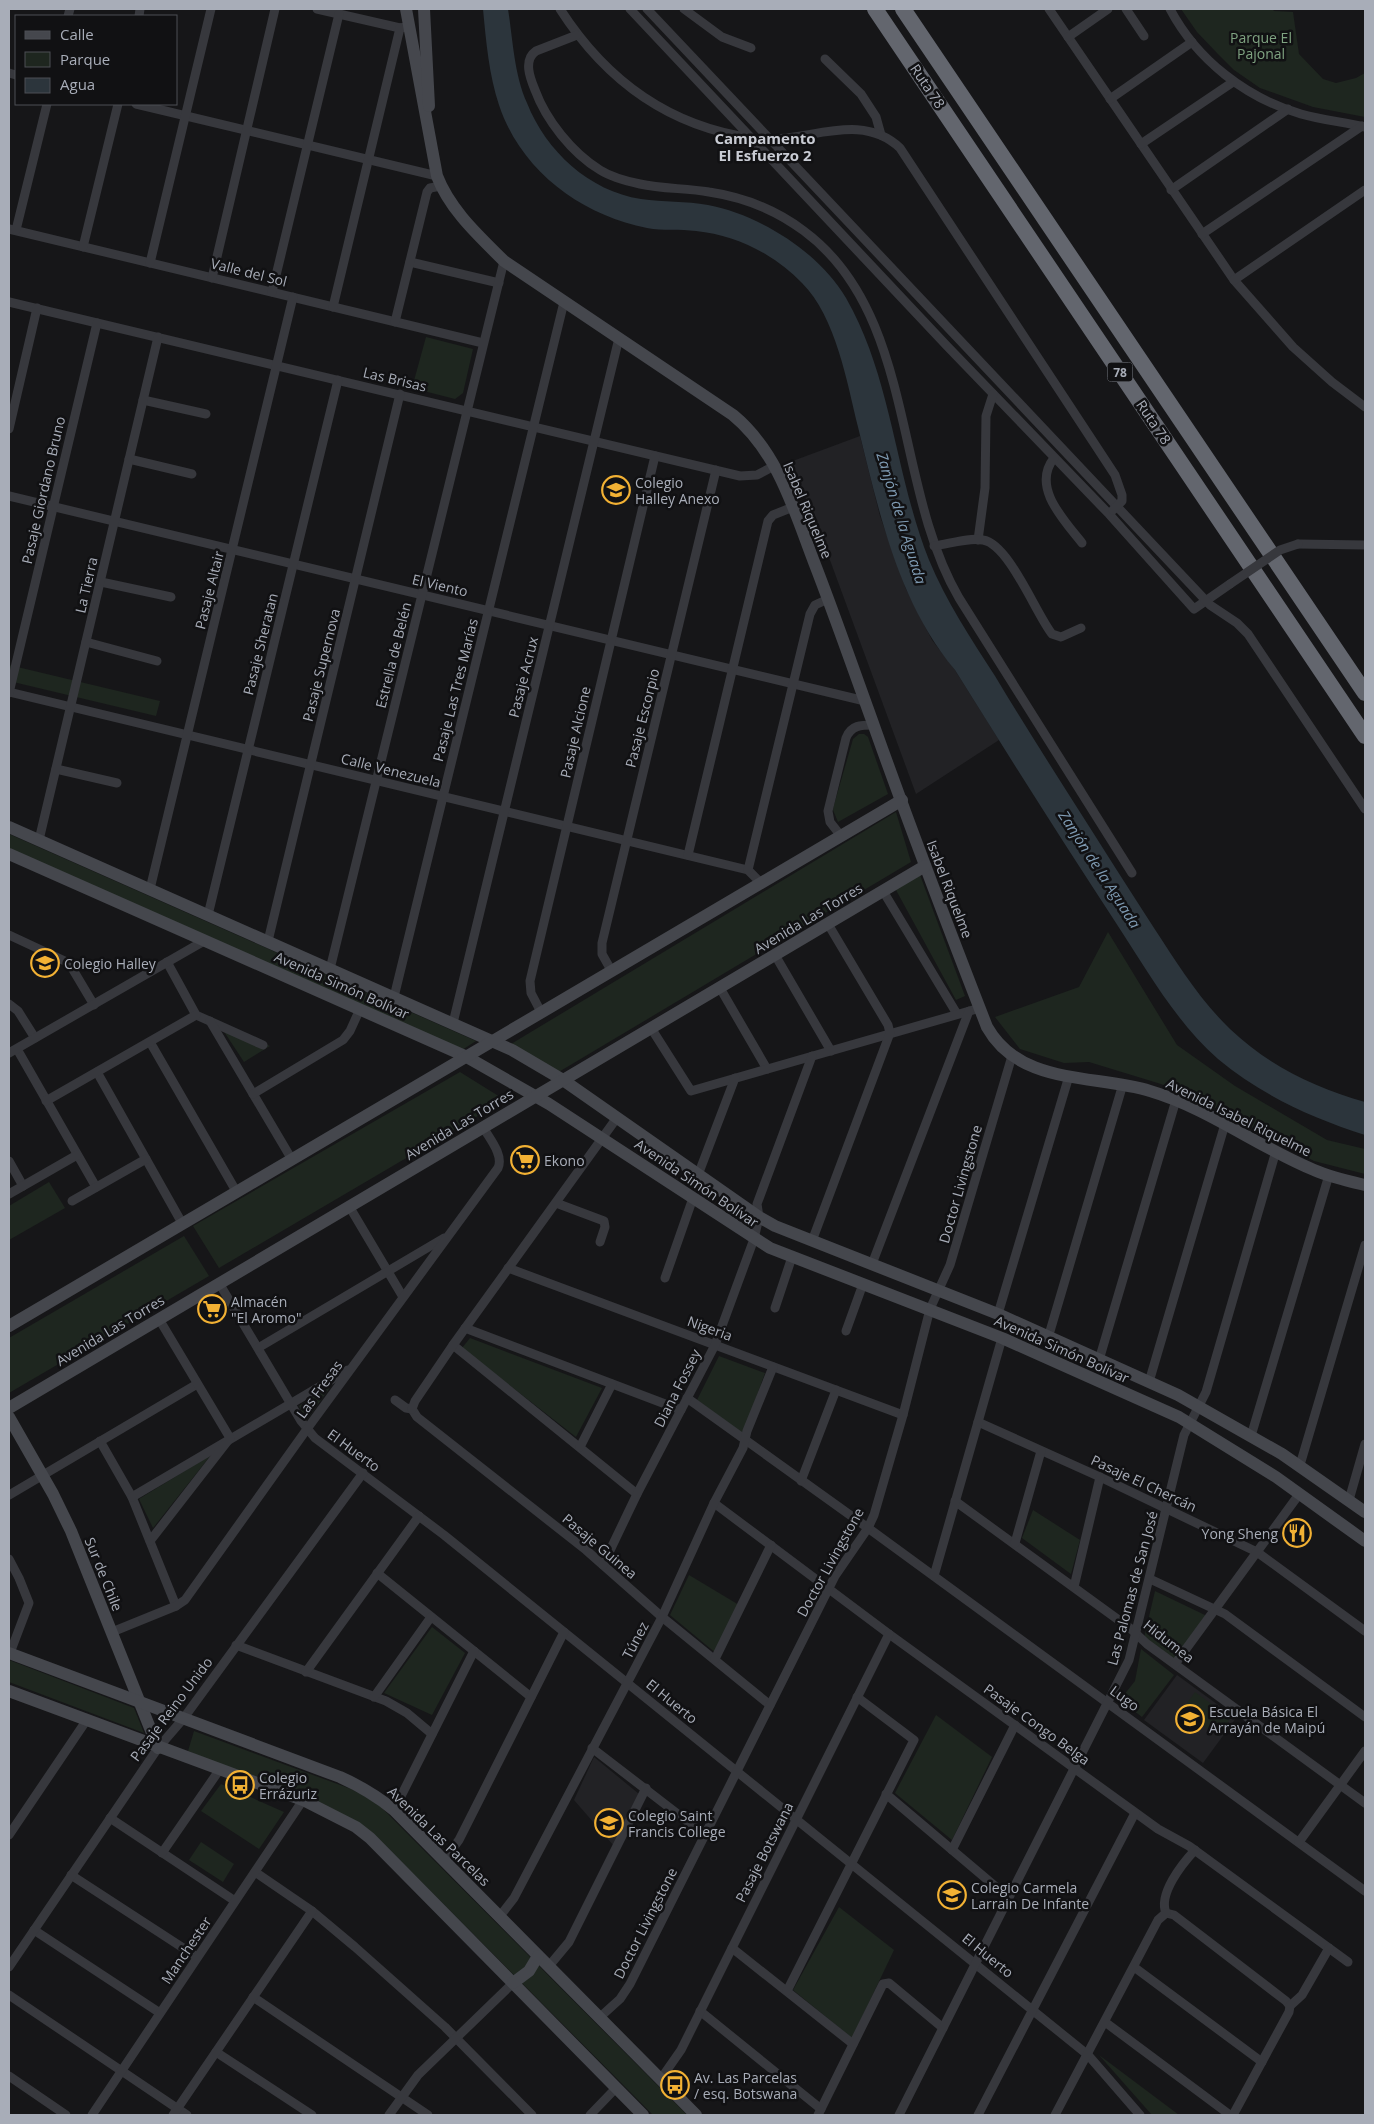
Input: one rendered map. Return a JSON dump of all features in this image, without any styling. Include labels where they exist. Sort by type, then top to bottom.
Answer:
[{"type":"highway","name":"Ruta 78","points":[[875,9],[1365,736]]},
{"type":"highway","name":"Ruta 78","points":[[903,9],[1365,693]]},
{"type":"street","points":[[150,263],[211,9]]},
{"type":"street","points":[[212,278],[275,9]]},
{"type":"street","points":[[317,9],[404,27],[368,160],[333,307]]},
{"type":"street","name":"Isabel Riquelme","points":[[406,9],[404,27],[439,181],[452,204],[477,234],[504,261],[738,418],[761,444],[774,466],[793,507],[828,599],[902,800],[974,1009]]},
{"type":"street","name":"Isabel Riquelme","points":[[424,9],[428,68],[428,126]]},
{"type":"street","points":[[560,9],[577,35],[615,76],[658,106],[707,127],[750,137],[770,139],[795,138],[838,129],[860,130],[881,135],[895,143],[905,155],[1115,475],[1122,495],[1122,501],[1109,514]]},
{"type":"street","points":[[630,9],[983,384],[1109,514],[1194,608],[1280,550],[1298,544],[1365,545]]},
{"type":"street","points":[[647,9],[1206,600],[1243,628],[1365,809]]},
{"type":"street","points":[[686,9],[722,37],[751,48]]},
{"type":"street","points":[[1049,9],[1234,280],[1294,347],[1332,382],[1365,407]]},
{"type":"street","points":[[1068,37],[1108,9]]},
{"type":"street","points":[[1126,9],[1144,36]]},
{"type":"street","points":[[1170,9],[1192,42],[1233,82],[1258,97],[1288,110],[1316,118],[1364,127]]},
{"type":"street","points":[[272,292],[339,14]]},
{"type":"street","points":[[577,35],[533,53],[529,68],[540,102],[558,130],[583,157],[600,170],[633,182],[708,192],[760,206],[788,220],[811,236],[848,275],[866,306],[884,354],[934,546],[942,567],[959,598],[1132,873]]},
{"type":"street","points":[[1110,98],[1192,42]]},
{"type":"street","points":[[825,59],[861,94],[876,117],[881,135]]},
{"type":"street","points":[[1140,144],[1233,82]]},
{"type":"street","points":[[12,230],[47,105]]},
{"type":"street","points":[[83,247],[118,105]]},
{"type":"street","points":[[140,105],[368,160],[439,181]]},
{"type":"street","points":[[1171,190],[1288,110]]},
{"type":"street","points":[[1202,234],[1364,127]]},
{"type":"street","points":[[395,322],[427,192],[439,181]]},
{"type":"street","points":[[1234,280],[1365,190]]},
{"type":"street","name":"Valle del Sol","points":[[12,230],[484,343]]},
{"type":"street","points":[[865,258],[873,249]]},
{"type":"street","name":"Estrella de Belén","points":[[330,969],[504,261]]},
{"type":"street","points":[[410,262],[499,283]]},
{"type":"street","name":"Pasaje Altair","points":[[150,889],[293,297]]},
{"type":"street","name":"Las Brisas","points":[[9,302],[745,477],[757,475],[774,466]]},
{"type":"street","name":"Pasaje Las Tres Marías","points":[[394,997],[564,302]]},
{"type":"street","points":[[9,429],[37,308]]},
{"type":"street","name":"Pasaje Giordano Bruno","points":[[9,692],[97,322]]},
{"type":"street","points":[[947,346],[956,336]]},
{"type":"street","name":"La Tierra","points":[[39,840],[158,337]]},
{"type":"street","name":"Pasaje Acrux","points":[[453,1023],[619,338]]},
{"type":"street","points":[[983,384],[992,375]]},
{"type":"street","name":"Pasaje Sheratan","points":[[208,915],[338,380]]},
{"type":"street","name":"Pasaje Supernova","points":[[268,941],[400,394]]},
{"type":"street","points":[[978,540],[985,488],[986,416],[993,394]]},
{"type":"street","points":[[144,400],[206,414]]},
{"type":"street","points":[[1023,426],[1031,417]]},
{"type":"street","name":"Pasaje Alcione","points":[[541,1012],[531,993],[530,981],[655,456]]},
{"type":"street","points":[[1054,458],[1045,474],[1047,490],[1060,513],[1082,543]]},
{"type":"street","points":[[130,459],[192,474]]},
{"type":"street","name":"Pasaje Escorpio","points":[[611,970],[602,954],[601,947],[716,470]]},
{"type":"street","name":"El Viento","points":[[9,496],[865,701]]},
{"type":"street","points":[[688,855],[768,521],[773,515],[793,507]]},
{"type":"street","points":[[934,546],[978,540],[993,544],[1002,553],[1052,634],[1061,637],[1081,628]]},
{"type":"street","points":[[101,582],[172,597]]},
{"type":"street","points":[[761,883],[748,870],[811,611],[817,604],[828,599]]},
{"type":"street","points":[[86,642],[157,661]]},
{"type":"street","name":"Calle Venezuela","points":[[9,692],[748,870]]},
{"type":"street","points":[[841,836],[830,822],[828,811],[846,738],[855,727],[874,725]]},
{"type":"street","points":[[56,769],[117,782]]},
{"type":"street","points":[[9,1326],[291,1158],[902,800]]},
{"type":"street","name":"Avenida Simón Bolívar","points":[[9,827],[512,1050],[562,1080],[759,1217],[787,1232],[998,1314],[1149,1382],[1198,1406],[1300,1465],[1365,1512]]},
{"type":"street","name":"Avenida Simón Bolívar","points":[[9,854],[465,1056],[535,1096],[602,1138],[754,1239],[792,1257],[1002,1338],[1179,1417],[1300,1493],[1365,1541]]},
{"type":"street","name":"Avenida Las Torres","points":[[9,1408],[925,866]]},
{"type":"street","points":[[883,891],[957,1014]]},
{"type":"street","points":[[812,1241],[890,1033],[888,1025],[828,924]]},
{"type":"street","points":[[9,935],[69,963],[94,1004]]},
{"type":"street","points":[[96,1187],[46,1101],[13,1051],[204,941]]},
{"type":"street","points":[[775,955],[831,1050]]},
{"type":"street","points":[[167,962],[196,1015],[263,1045]]},
{"type":"street","points":[[720,988],[767,1069]]},
{"type":"street","points":[[9,1004],[18,1011],[34,1038]]},
{"type":"street","points":[[253,1094],[343,1040],[350,1031],[360,1009]]},
{"type":"street","points":[[651,1028],[691,1091],[974,1009]]},
{"type":"street","points":[[872,1264],[974,1009]]},
{"type":"street","name":"Avenida Isabel Riquelme","points":[[974,1009],[992,1036],[1012,1056],[1040,1071],[1123,1084],[1176,1100],[1276,1152],[1329,1176],[1365,1185]]},
{"type":"street","points":[[46,1101],[196,1015]]},
{"type":"street","points":[[210,1021],[291,1158]]},
{"type":"street","points":[[150,1042],[236,1191]]},
{"type":"street","name":"Diana Fossey","points":[[603,1565],[637,1494],[715,1345],[754,1239],[759,1217],[757,1204],[812,1056]]},
{"type":"street","name":"Doctor Livingstone","points":[[600,2018],[625,1992],[829,1588],[842,1564],[868,1528],[876,1509],[903,1414],[930,1309],[950,1265],[1012,1056]]},
{"type":"street","points":[[96,1072],[182,1223]]},
{"type":"street","points":[[998,1314],[1069,1076]]},
{"type":"street","points":[[698,1175],[735,1078]]},
{"type":"street","points":[[1048,1338],[1123,1084]]},
{"type":"street","points":[[1099,1360],[1176,1100]]},
{"type":"street","points":[[412,1409],[414,1400],[452,1345],[616,1119]]},
{"type":"street","points":[[1149,1382],[1225,1124]]},
{"type":"street","name":"Las Fresas","points":[[112,1632],[176,1606],[184,1600],[306,1429],[500,1165],[499,1156],[483,1127]]},
{"type":"street","name":"Las Palomas de San José","points":[[899,2115],[1124,1672],[1137,1634],[1184,1435],[1206,1392],[1276,1152]]},
{"type":"street","points":[[9,1194],[78,1155]]},
{"type":"street","points":[[72,1201],[146,1159]]},
{"type":"street","points":[[9,1161],[23,1186]]},
{"type":"street","points":[[1251,1436],[1329,1176]]},
{"type":"street","points":[[665,1278],[693,1198]]},
{"type":"street","points":[[556,1203],[604,1221],[605,1227],[600,1242]]},
{"type":"street","points":[[349,1206],[403,1297]]},
{"type":"street","points":[[258,1348],[448,1236]]},
{"type":"street","points":[[1300,1465],[1365,1245]]},
{"type":"street","points":[[775,1308],[792,1257]]},
{"type":"street","name":"Nigeria","points":[[508,1268],[903,1414]]},
{"type":"street","name":"El Huerto","points":[[219,1283],[306,1429],[315,1438],[419,1516],[976,1963],[1088,2055],[1140,2115]]},
{"type":"street","points":[[846,1331],[863,1284]]},
{"type":"street","points":[[159,1318],[230,1438]]},
{"type":"street","points":[[465,1328],[681,1410]]},
{"type":"street","points":[[934,1576],[1002,1338]]},
{"type":"street","points":[[452,1345],[637,1494]]},
{"type":"street","points":[[132,1497],[352,1367]]},
{"type":"street","name":"Túnez","points":[[500,1916],[514,1898],[662,1617],[714,1503],[743,1448],[773,1367]]},
{"type":"street","points":[[9,1495],[197,1384]]},
{"type":"street","points":[[580,1447],[612,1384]]},
{"type":"street","points":[[801,1481],[836,1390]]},
{"type":"street","name":"Lugo","points":[[687,1398],[1365,1890]]},
{"type":"street","name":"Pasaje Guinea","points":[[395,1400],[406,1408],[412,1409],[417,1417],[603,1565],[662,1617],[770,1705]]},
{"type":"street","name":"Sur de Chile","points":[[9,1417],[71,1531],[158,1748]]},
{"type":"street","name":"Pasaje El Chercán","points":[[978,1422],[1100,1477],[1257,1552],[1365,1631]]},
{"type":"street","points":[[150,1541],[230,1438]]},
{"type":"street","points":[[100,1441],[132,1497],[176,1606]]},
{"type":"street","points":[[1349,1500],[1365,1444]]},
{"type":"street","points":[[1015,1543],[1040,1451]]},
{"type":"street","name":"Pasaje Reino Unido","points":[[9,1967],[158,1748],[183,1719],[363,1473]]},
{"type":"street","points":[[1074,1587],[1100,1477]]},
{"type":"street","points":[[1175,1664],[1300,1493]]},
{"type":"street","name":"Hidumea","points":[[955,1501],[1137,1634],[1146,1644],[1365,1803]]},
{"type":"street","name":"Pasaje Congo Belga","points":[[714,1503],[1075,1769],[1158,1829],[1195,1850],[1348,1962]]},
{"type":"street","points":[[306,1672],[419,1516]]},
{"type":"street","points":[[715,1659],[771,1545]]},
{"type":"street","points":[[9,1559],[29,1603],[10,1653]]},
{"type":"street","points":[[377,1573],[531,1697]]},
{"type":"street","points":[[9,1574],[19,1578]]},
{"type":"street","points":[[1150,1579],[1225,1614],[1365,1717]]},
{"type":"street","points":[[374,1697],[431,1617]]},
{"type":"street","points":[[444,1860],[459,1840],[564,1632]]},
{"type":"street","name":"Pasaje Botswana","points":[[660,2080],[682,2050],[890,1634]]},
{"type":"street","points":[[236,1645],[374,1697],[407,1713],[432,1734]]},
{"type":"street","points":[[394,1810],[474,1651]]},
{"type":"street","name":"Avenida Las Parcelas","points":[[10,1653],[340,1776],[364,1788],[394,1810],[696,2115]]},
{"type":"street","points":[[9,1691],[158,1748],[303,1800],[356,1827],[370,1838],[644,2115]]},
{"type":"street","points":[[787,1991],[914,1740],[857,1697]]},
{"type":"street","points":[[9,1835],[86,1721]]},
{"type":"street","points":[[952,1850],[1015,1725]]},
{"type":"street","points":[[592,1748],[705,1835]]},
{"type":"street","points":[[1299,1842],[1365,1752]]},
{"type":"street","points":[[162,1853],[220,1769]]},
{"type":"street","points":[[549,1966],[569,1942],[646,1788]]},
{"type":"street","points":[[886,1794],[1009,1898]]},
{"type":"street","name":"Manchester","points":[[92,2115],[303,1800]]},
{"type":"street","points":[[978,2115],[1135,1812]]},
{"type":"street","points":[[110,1818],[235,1901]]},
{"type":"street","points":[[1166,1913],[1164,1898],[1180,1868],[1195,1850]]},
{"type":"street","points":[[255,1872],[312,1910],[456,2038],[532,2115]]},
{"type":"street","points":[[71,1875],[197,1957]]},
{"type":"street","points":[[175,2112],[312,1910]]},
{"type":"street","points":[[1055,2115],[1158,1920],[1166,1913]]},
{"type":"street","points":[[1166,1913],[1174,1915],[1290,2006]]},
{"type":"street","points":[[34,1930],[160,2013]]},
{"type":"street","points":[[732,1948],[853,2044]]},
{"type":"street","points":[[1105,2022],[1232,2115],[1289,2012],[1290,2006],[1302,1995],[1328,1948]]},
{"type":"street","points":[[389,2115],[418,2076],[513,1983],[529,1971],[538,1956]]},
{"type":"street","points":[[1134,1968],[1262,2062]]},
{"type":"street","points":[[700,2012],[820,2112],[882,1985],[885,1983],[943,2028]]},
{"type":"street","points":[[9,1995],[121,2071],[175,2112],[187,2115]]},
{"type":"street","points":[[253,1997],[428,2115]]},
{"type":"street","points":[[216,2052],[312,2115]]},
{"type":"street","points":[[9,2076],[66,2115]]},
{"type":"street","points":[[590,2115],[616,2088]]},
{"type":"shaded area","points":[[860,436],[880,516],[906,589],[932,640],[955,670],[999,740],[916,794],[816,522],[790,462]]},
{"type":"shaded area","name":"Escuela Básica El Arrayán de Maipú","points":[[1177,1675],[1236,1718],[1203,1763],[1144,1720]]},
{"type":"shaded area","name":"Colegio Saint Francis College","points":[[594,1757],[639,1794],[614,1846],[574,1800]]},
{"type":"green space","name":"Parque El Pajonal","points":[[1181,9],[1272,9],[1274,11],[1293,12],[1299,54],[1323,79],[1336,83],[1356,78],[1365,73],[1365,117],[1313,107],[1260,88],[1234,70],[1217,53],[1197,32]]},
{"type":"green space","points":[[426,337],[473,349],[463,393],[455,399],[412,388]]},
{"type":"green space","points":[[9,665],[160,701],[156,716],[9,681]]},
{"type":"green space","points":[[859,734],[864,734],[868,737],[888,794],[838,822],[833,810],[834,805],[853,739]]},
{"type":"green space","points":[[896,812],[911,862],[557,1073],[511,1044]]},
{"type":"green space","points":[[9,834],[476,1041],[462,1050],[9,849]]},
{"type":"green space","points":[[920,875],[965,996],[956,1000],[896,890]]},
{"type":"green space","points":[[1108,932],[1177,1045],[1235,1086],[1327,1140],[1365,1149],[1365,1174],[1314,1161],[1220,1110],[1161,1084],[1089,1062],[1064,1063],[1020,1049],[995,1017],[1079,987]]},
{"type":"green space","points":[[217,1021],[270,1046],[244,1062]]},
{"type":"green space","points":[[460,1072],[505,1100],[219,1268],[193,1226]]},
{"type":"green space","points":[[49,1182],[65,1208],[9,1240],[9,1206]]},
{"type":"green space","points":[[184,1236],[209,1276],[9,1393],[9,1338]]},
{"type":"green space","points":[[470,1338],[602,1388],[576,1437],[462,1348]]},
{"type":"green space","points":[[719,1356],[765,1373],[743,1434],[697,1400]]},
{"type":"green space","points":[[334,1382],[306,1421],[299,1406]]},
{"type":"green space","points":[[211,1455],[153,1528],[139,1499]]},
{"type":"green space","points":[[1033,1510],[1080,1540],[1071,1574],[1022,1538]]},
{"type":"green space","points":[[689,1575],[739,1605],[717,1654],[670,1615]]},
{"type":"green space","points":[[1155,1591],[1207,1616],[1176,1660],[1144,1638]]},
{"type":"green space","points":[[432,1627],[465,1653],[432,1715],[384,1693]]},
{"type":"green space","points":[[1141,1649],[1174,1675],[1142,1717],[1120,1700],[1135,1681]]},
{"type":"green space","points":[[9,1660],[134,1708],[144,1733],[9,1682]]},
{"type":"green space","points":[[1195,1692],[1231,1718],[1218,1736],[1182,1710]]},
{"type":"green space","points":[[936,1715],[992,1757],[952,1840],[895,1793]]},
{"type":"green space","points":[[194,1731],[351,1789],[381,1807],[687,2115],[653,2115],[373,1833],[188,1751]]},
{"type":"green space","points":[[221,1784],[284,1812],[259,1849],[201,1811]]},
{"type":"green space","points":[[201,1842],[234,1864],[223,1882],[189,1860]]},
{"type":"green space","points":[[839,1907],[894,1950],[852,2038],[793,1990]]},
{"type":"green space","points":[[1099,2055],[1179,2115],[1152,2115]]},
{"type":"water","name":"Zanjón de la Aguada","points":[[483,9],[508,9],[519,80],[535,121],[558,152],[587,178],[622,195],[658,201],[708,205],[748,217],[786,238],[804,251],[834,281],[846,298],[874,361],[884,394],[908,494],[929,560],[943,590],[968,634],[1135,898],[1198,993],[1230,1029],[1260,1054],[1310,1082],[1365,1102],[1365,1135],[1326,1121],[1288,1104],[1234,1072],[1218,1059],[1188,1028],[1151,977],[955,670],[935,644],[919,615],[905,586],[883,523],[839,351],[824,314],[814,297],[802,283],[779,263],[754,248],[711,233],[690,230],[653,229],[623,222],[599,213],[577,201],[556,186],[522,150],[509,129],[499,105],[490,70]]},
{"type":"place","name":"Colegio Halley Anexo","points":[[616,490]]},
{"type":"place","name":"Colegio Halley","points":[[45,963]]},
{"type":"place","name":"Ekono","points":[[525,1160]]},
{"type":"place","name":"Almacén \"El Aromo\"","points":[[212,1309]]},
{"type":"place","name":"Yong Sheng","points":[[1297,1533]]},
{"type":"place","name":"Escuela Básica El Arrayán de Maipú","points":[[1190,1719]]},
{"type":"place","name":"Colegio Errázuriz","points":[[240,1785]]},
{"type":"place","name":"Colegio Saint Francis College","points":[[609,1823]]},
{"type":"place","name":"Colegio Carmela Larrain De Infante","points":[[952,1895]]},
{"type":"place","name":"Av. Las Parcelas / esq. Botswana","points":[[675,2085]]},
{"type":"district","name":"Campamento El Esfuerzo 2","points":[[765,146]]}]
